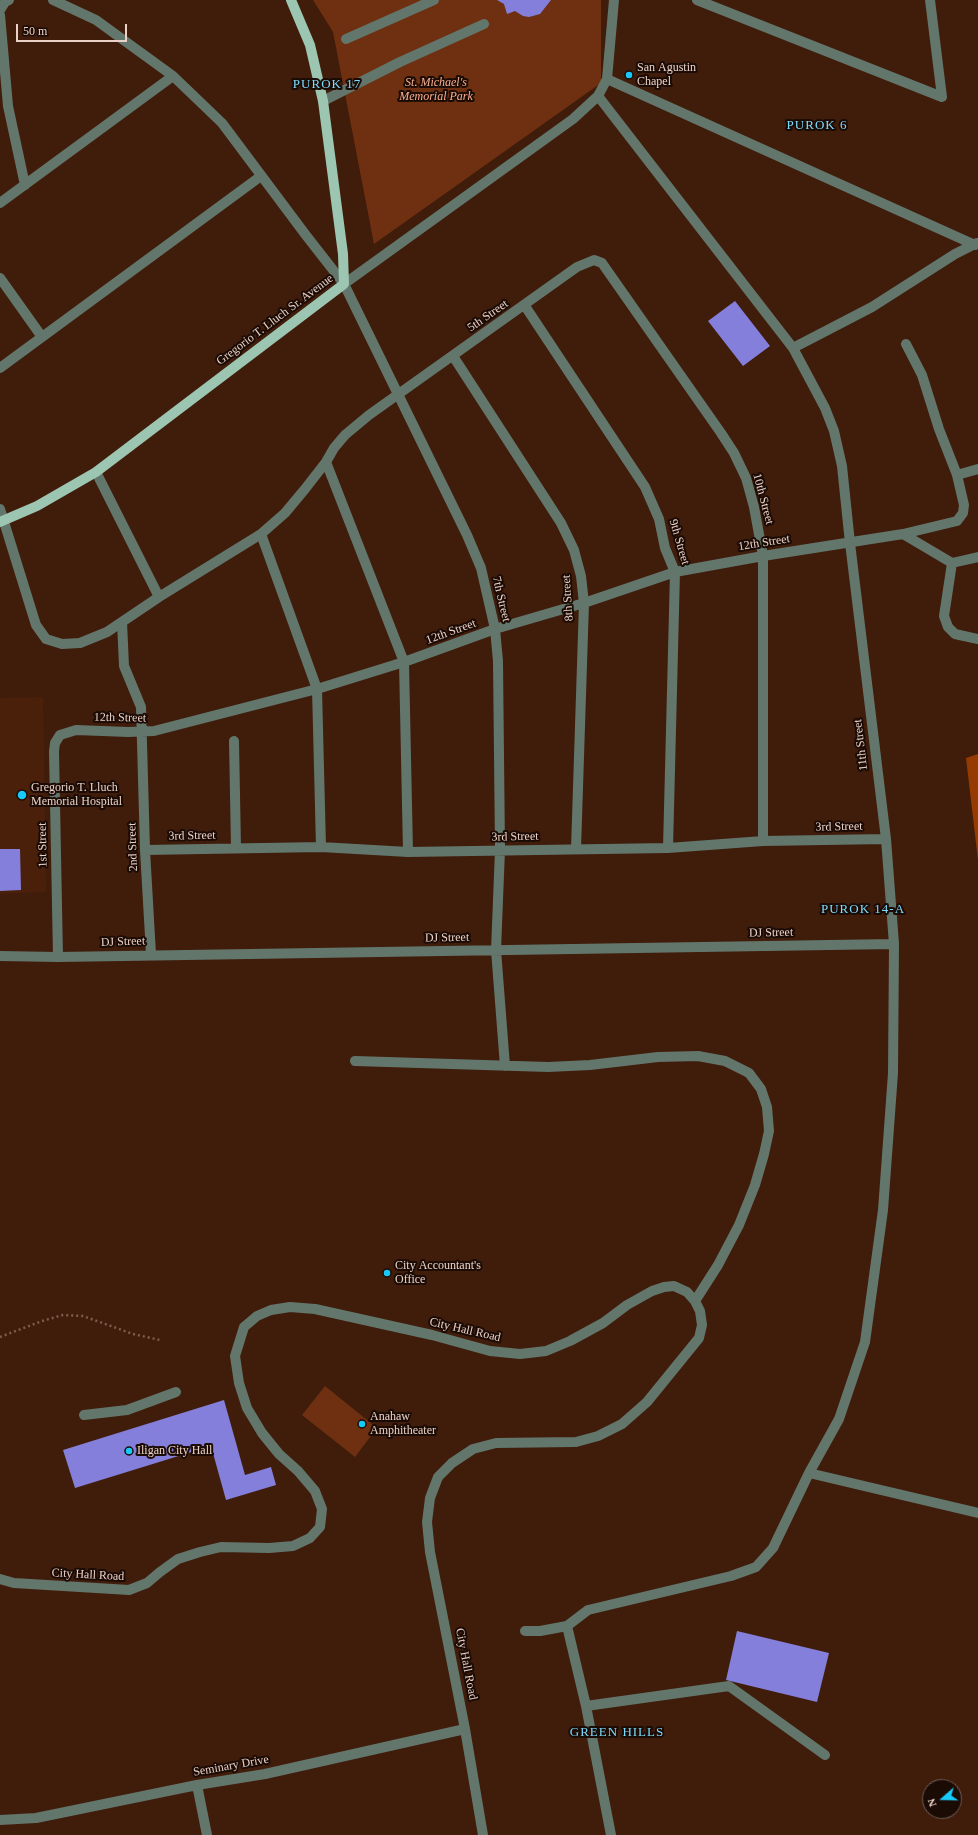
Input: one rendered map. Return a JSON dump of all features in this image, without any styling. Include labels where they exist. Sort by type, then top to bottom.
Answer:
[{"type":"main road","name":"Gregorio T. Lluch Sr. Avenue","points":[[1,522],[37,506],[96,472],[344,284],[343,254],[323,101],[310,45],[291,0]]},
{"type":"street","points":[[0,10],[5,2],[9,0]]},
{"type":"street","name":"7th Street","points":[[53,0],[96,20],[173,76],[222,123],[344,284],[453,505],[481,568],[495,630],[498,661],[500,850],[496,950],[505,1066]]},
{"type":"street","points":[[346,39],[434,0]]},
{"type":"street","points":[[344,284],[573,119],[598,96],[607,79],[614,0]]},
{"type":"street","points":[[697,0],[942,97],[930,0]]},
{"type":"street","points":[[0,15],[8,106],[25,185]]},
{"type":"street","points":[[323,101],[400,62],[484,24]]},
{"type":"street","points":[[0,203],[173,76]]},
{"type":"street","points":[[607,79],[976,244]]},
{"type":"street","name":"11th Street","points":[[567,1626],[588,1610],[731,1576],[756,1567],[773,1548],[810,1473],[839,1419],[865,1342],[883,1210],[893,1073],[894,944],[886,839],[842,466],[834,431],[825,408],[793,348],[598,96]]},
{"type":"street","points":[[0,368],[261,176]]},
{"type":"street","points":[[793,348],[872,307],[955,254],[976,244]]},
{"type":"street","name":"5th Street","points":[[0,509],[1,522],[36,625],[46,639],[62,644],[80,643],[107,632],[159,597],[261,534],[285,513],[326,462],[334,448],[345,435],[398,394],[577,268],[586,262],[594,260]]},
{"type":"street","name":"10th Street","points":[[594,260],[602,263],[609,271],[734,453],[746,478],[754,507],[763,556],[763,841]]},
{"type":"street","points":[[0,278],[42,337]]},
{"type":"street","name":"9th Street","points":[[525,306],[645,486],[659,519],[665,548],[675,572],[668,848]]},
{"type":"street","points":[[906,344],[922,375],[939,429],[957,475],[978,469]]},
{"type":"street","name":"8th Street","points":[[453,356],[561,523],[574,550],[581,576],[584,603],[576,849]]},
{"type":"street","points":[[326,462],[404,662],[408,852]]},
{"type":"street","points":[[96,472],[159,597]]},
{"type":"street","name":"12th Street","points":[[60,735],[76,730],[154,731],[317,689],[404,662],[495,630],[584,603],[675,572],[763,556],[903,534],[957,521],[963,513],[964,505],[957,475]]},
{"type":"street","points":[[261,534],[317,689],[321,847]]},
{"type":"street","points":[[903,534],[952,563],[978,557]]},
{"type":"street","points":[[952,563],[944,616],[948,627],[956,634],[978,639]]},
{"type":"street","name":"2nd Street","points":[[122,622],[124,666],[141,708],[145,850],[151,954]]},
{"type":"street","name":"1st Street","points":[[58,957],[54,751],[55,743],[60,735]]},
{"type":"street","points":[[234,741],[236,848]]},
{"type":"street","name":"3rd Street","points":[[145,850],[321,847],[408,852],[668,848],[763,841],[886,839]]},
{"type":"street","name":"DJ Street","points":[[0,956],[58,957],[151,954],[894,944]]},
{"type":"street","points":[[355,1061],[548,1067],[590,1065],[658,1057],[698,1056],[725,1061],[749,1073],[761,1089],[767,1107],[769,1130],[764,1154],[755,1185],[739,1225],[718,1266],[695,1301]]},
{"type":"street","name":"City Hall Road","points":[[0,1579],[14,1583],[129,1590],[147,1583],[178,1560],[200,1552],[221,1547],[269,1548],[293,1546],[310,1538],[320,1527],[322,1509],[315,1491],[298,1471],[279,1454],[262,1433],[247,1408],[239,1383],[235,1356],[244,1327],[257,1316],[271,1310],[290,1307],[315,1309],[432,1335],[490,1351],[520,1354],[546,1351],[570,1342],[627,1305],[652,1291],[664,1287],[674,1286],[687,1292],[695,1301],[700,1311],[702,1325],[699,1338],[647,1402],[622,1424],[598,1436],[576,1442],[496,1443],[473,1449],[452,1463],[438,1476],[430,1498],[427,1522],[484,1835]]},
{"type":"street","points":[[84,1415],[127,1410],[176,1392]]},
{"type":"street","points":[[810,1473],[978,1513]]},
{"type":"street","points":[[525,1631],[540,1631],[567,1626],[586,1706],[611,1835]]},
{"type":"street","points":[[586,1706],[729,1686],[825,1755]]},
{"type":"street","name":"Seminary Drive","points":[[0,1820],[36,1818],[197,1785],[265,1774],[465,1729]]},
{"type":"street","points":[[197,1785],[207,1835]]},
{"type":"path","points":[[0,1337],[42,1321],[63,1315],[83,1316],[133,1334],[160,1340]]},
{"type":"shaded area","name":"Gregorio T. Lluch Memorial Hospital","points":[[43,697],[46,892],[0,894],[0,698]]},
{"type":"shaded area","points":[[978,754],[978,860],[966,758]]},
{"type":"green space","name":"St. Michael's Memorial Park","points":[[313,0],[601,0],[601,83],[374,244],[333,32]]},
{"type":"green space","points":[[325,1386],[377,1428],[355,1457],[302,1415]]},
{"type":"building","points":[[497,0],[551,0],[540,14],[529,17],[523,16],[515,11],[507,14],[504,4]]},
{"type":"building","points":[[735,301],[770,346],[743,366],[708,321]]},
{"type":"building","points":[[0,849],[20,849],[21,890],[0,891]]},
{"type":"building","points":[[224,1400],[245,1475],[271,1467],[276,1485],[226,1500],[211,1446],[75,1488],[63,1450]]},
{"type":"building","points":[[737,1631],[829,1653],[817,1702],[726,1680]]},
{"type":"place","name":"San Agustin Chapel","points":[[629,75]]},
{"type":"place","name":"Gregorio T. Lluch Memorial Hospital","points":[[22,795]]},
{"type":"place","name":"City Accountant's Office","points":[[387,1273]]},
{"type":"place","name":"Anahaw Amphitheater","points":[[362,1424]]},
{"type":"place","name":"Iligan City Hall","points":[[129,1451]]},
{"type":"district","name":"PUROK 17","points":[[327,85]]},
{"type":"district","name":"PUROK 6","points":[[817,126]]},
{"type":"district","name":"PUROK 14-A","points":[[863,910]]},
{"type":"district","name":"GREEN HILLS","points":[[617,1733]]}]
